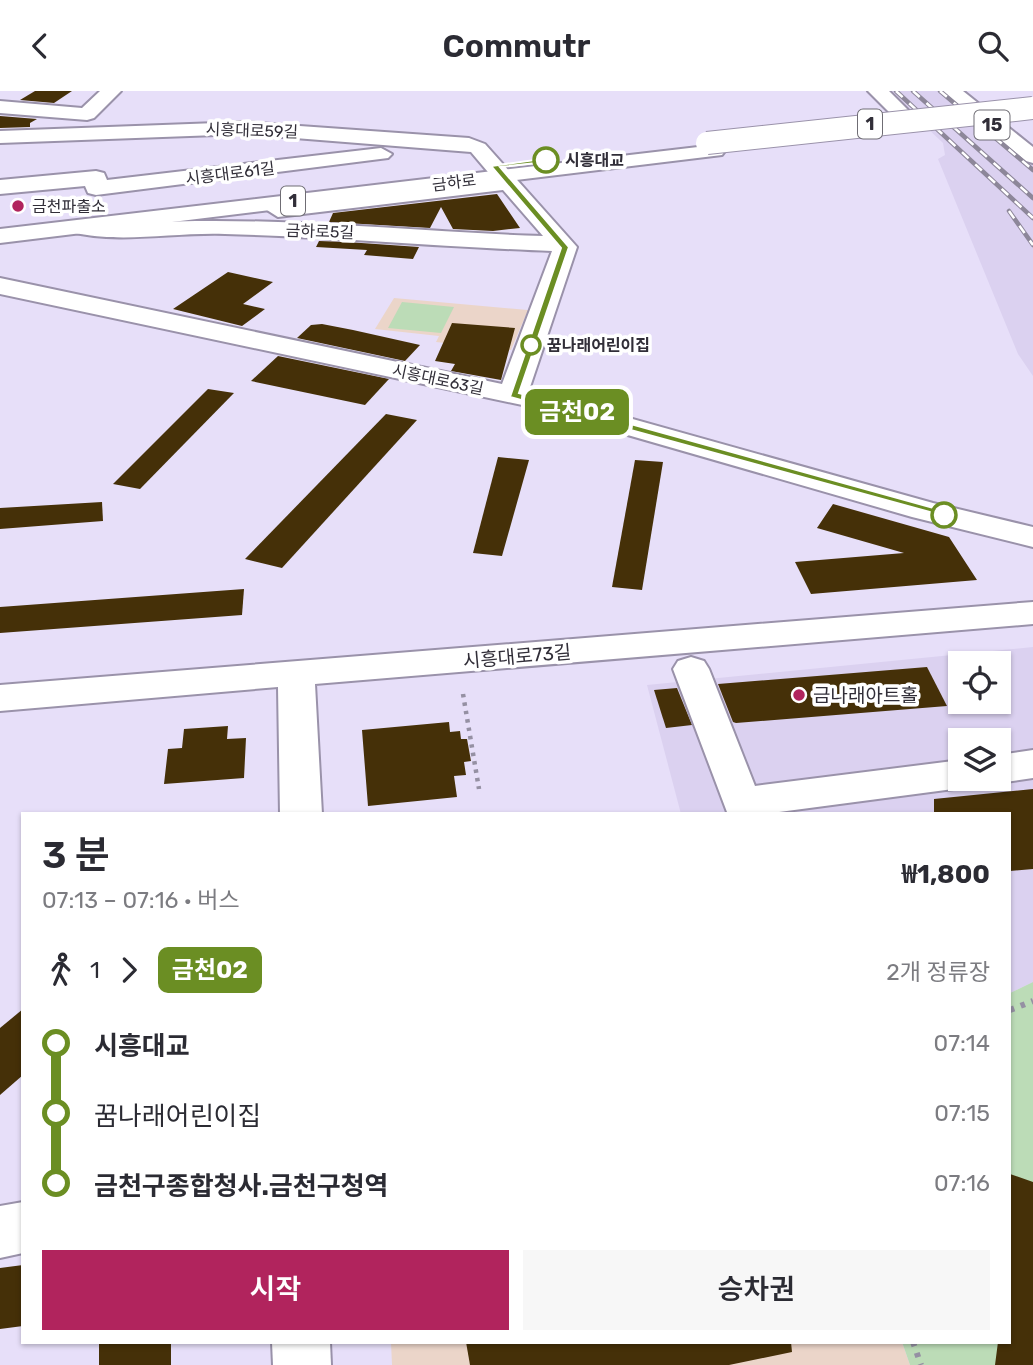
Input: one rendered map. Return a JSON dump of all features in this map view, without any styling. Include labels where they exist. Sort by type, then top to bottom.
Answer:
[{"type":"main road","points":[[87,114],[111,91]]},
{"type":"main road","name":"15","points":[[951,91],[1033,157]]},
{"type":"main road","name":"15","points":[[970,91],[1033,141]]},
{"type":"main road","points":[[879,94],[898,110]]},
{"type":"main road","points":[[0,107],[173,121],[181,123],[181,129]]},
{"type":"main road","name":"금하로","points":[[0,236],[1033,108]]},
{"type":"main road","name":"금하로","points":[[711,147],[1033,114]]},
{"type":"main road","name":"시흥대로59길","points":[[0,137],[244,128],[469,144]]},
{"type":"main road","points":[[469,144],[478,148],[565,247],[513,394]]},
{"type":"main road","name":"시흥대로61길","points":[[0,187],[97,191],[469,144]]},
{"type":"main road","points":[[54,219],[78,209],[97,191],[124,175],[123,161]]},
{"type":"main road","points":[[97,191],[380,172]]},
{"type":"main road","points":[[120,229],[502,175]]},
{"type":"main road","name":"금하로","points":[[0,226],[502,175]]},
{"type":"main road","name":"금하로5길","points":[[79,227],[100,231],[205,226],[366,232],[469,242],[562,244]]},
{"type":"main road","name":"시흥대로63길","points":[[0,286],[513,394],[923,510],[1033,537]]},
{"type":"main road","name":"시흥대로73길","points":[[0,698],[1033,613]]},
{"type":"main road","points":[[691,669],[741,802],[948,776]]},
{"type":"main road","points":[[296,674],[301,812]]},
{"type":"main road","points":[[1011,767],[1033,764]]},
{"type":"main road","points":[[0,1232],[21,1227]]},
{"type":"main road","points":[[301,1344],[302,1365]]},
{"type":"path","points":[[463,694],[479,789]]},
{"type":"path","points":[[1011,1010],[1033,1001]]},
{"type":"path","points":[[914,1344],[921,1365]]},
{"type":"shaded area","points":[[888,91],[956,91],[1033,156],[1033,376],[1018,354],[938,159],[945,155],[943,143]]},
{"type":"shaded area","name":"꿈나래어린이집","points":[[394,298],[528,310],[511,350],[436,342],[439,336],[375,329]]},
{"type":"shaded area","points":[[1033,647],[1033,982],[1011,993],[1011,812],[680,812],[647,685],[948,655],[948,714],[1011,714],[1011,651],[992,651]]},
{"type":"shaded area","points":[[391,1344],[903,1344],[910,1365],[392,1365]]},
{"type":"green space","points":[[402,302],[454,307],[441,333],[388,328]]},
{"type":"green space","points":[[1033,982],[1033,1365],[910,1365],[903,1344],[1011,1344],[1011,993]]},
{"type":"building","points":[[35,91],[72,91],[54,103],[20,100]]},
{"type":"building","points":[[0,116],[37,119],[30,123],[30,127],[0,128]]},
{"type":"building","points":[[497,194],[520,228],[493,231],[453,229],[441,207],[430,228],[329,222],[333,213]]},
{"type":"building","points":[[319,241],[419,247],[413,259],[364,255],[367,250],[316,247]]},
{"type":"building","points":[[228,272],[273,282],[243,304],[265,309],[242,326],[173,309]]},
{"type":"building","points":[[452,323],[515,328],[501,380],[451,371],[455,364],[435,361]]},
{"type":"building","points":[[322,324],[420,345],[405,361],[297,338],[311,325]]},
{"type":"building","points":[[278,356],[389,379],[365,405],[251,381]]},
{"type":"building","points":[[208,389],[234,393],[140,489],[113,484]]},
{"type":"building","points":[[386,414],[417,420],[282,568],[245,559]]},
{"type":"building","points":[[498,457],[529,460],[502,556],[473,553]]},
{"type":"building","points":[[635,460],[663,462],[642,590],[612,587]]},
{"type":"building","points":[[102,502],[103,521],[0,529],[0,508]]},
{"type":"building","points":[[833,504],[949,537],[977,580],[811,594],[795,562],[904,553],[817,528]]},
{"type":"building","points":[[244,589],[242,615],[0,633],[0,607]]},
{"type":"building","name":"금나래아트홀","points":[[927,667],[947,706],[736,723],[733,722],[718,684]]},
{"type":"building","points":[[677,688],[692,725],[666,728],[654,690]]},
{"type":"building","points":[[449,722],[450,732],[460,731],[461,739],[467,739],[471,761],[464,762],[466,775],[454,776],[457,797],[368,806],[362,730]]},
{"type":"building","points":[[228,726],[227,739],[246,738],[244,778],[164,784],[168,749],[182,748],[184,729]]},
{"type":"building","points":[[1033,789],[1033,869],[1011,871],[1011,812],[934,812],[934,799]]},
{"type":"building","points":[[21,1011],[21,1077],[0,1095],[0,1028]]},
{"type":"building","points":[[1011,1174],[1033,1182],[1033,1365],[995,1365],[998,1344],[1011,1344]]},
{"type":"building","points":[[21,1265],[21,1326],[0,1329],[0,1268]]},
{"type":"building","points":[[99,1344],[171,1344],[171,1365],[99,1365]]},
{"type":"building","points":[[466,1344],[791,1344],[792,1352],[729,1365],[470,1365]]},
{"type":"railway","points":[[896,91],[1033,218]]},
{"type":"railway","points":[[913,91],[1033,198]]},
{"type":"railway","points":[[940,91],[1033,170]]},
{"type":"railway","points":[[1009,211],[1033,245]]},
{"type":"bus line","name":"금천02","points":[[546,160],[495,166],[565,247],[513,394],[944,515]]},
{"type":"place","name":"시흥대교","points":[[546,160]]},
{"type":"place","name":"금천파출소","points":[[18,206]]},
{"type":"place","name":"꿈나래어린이집","points":[[531,345]]},
{"type":"place","name":"금나래아트홀","points":[[799,695]]}]
